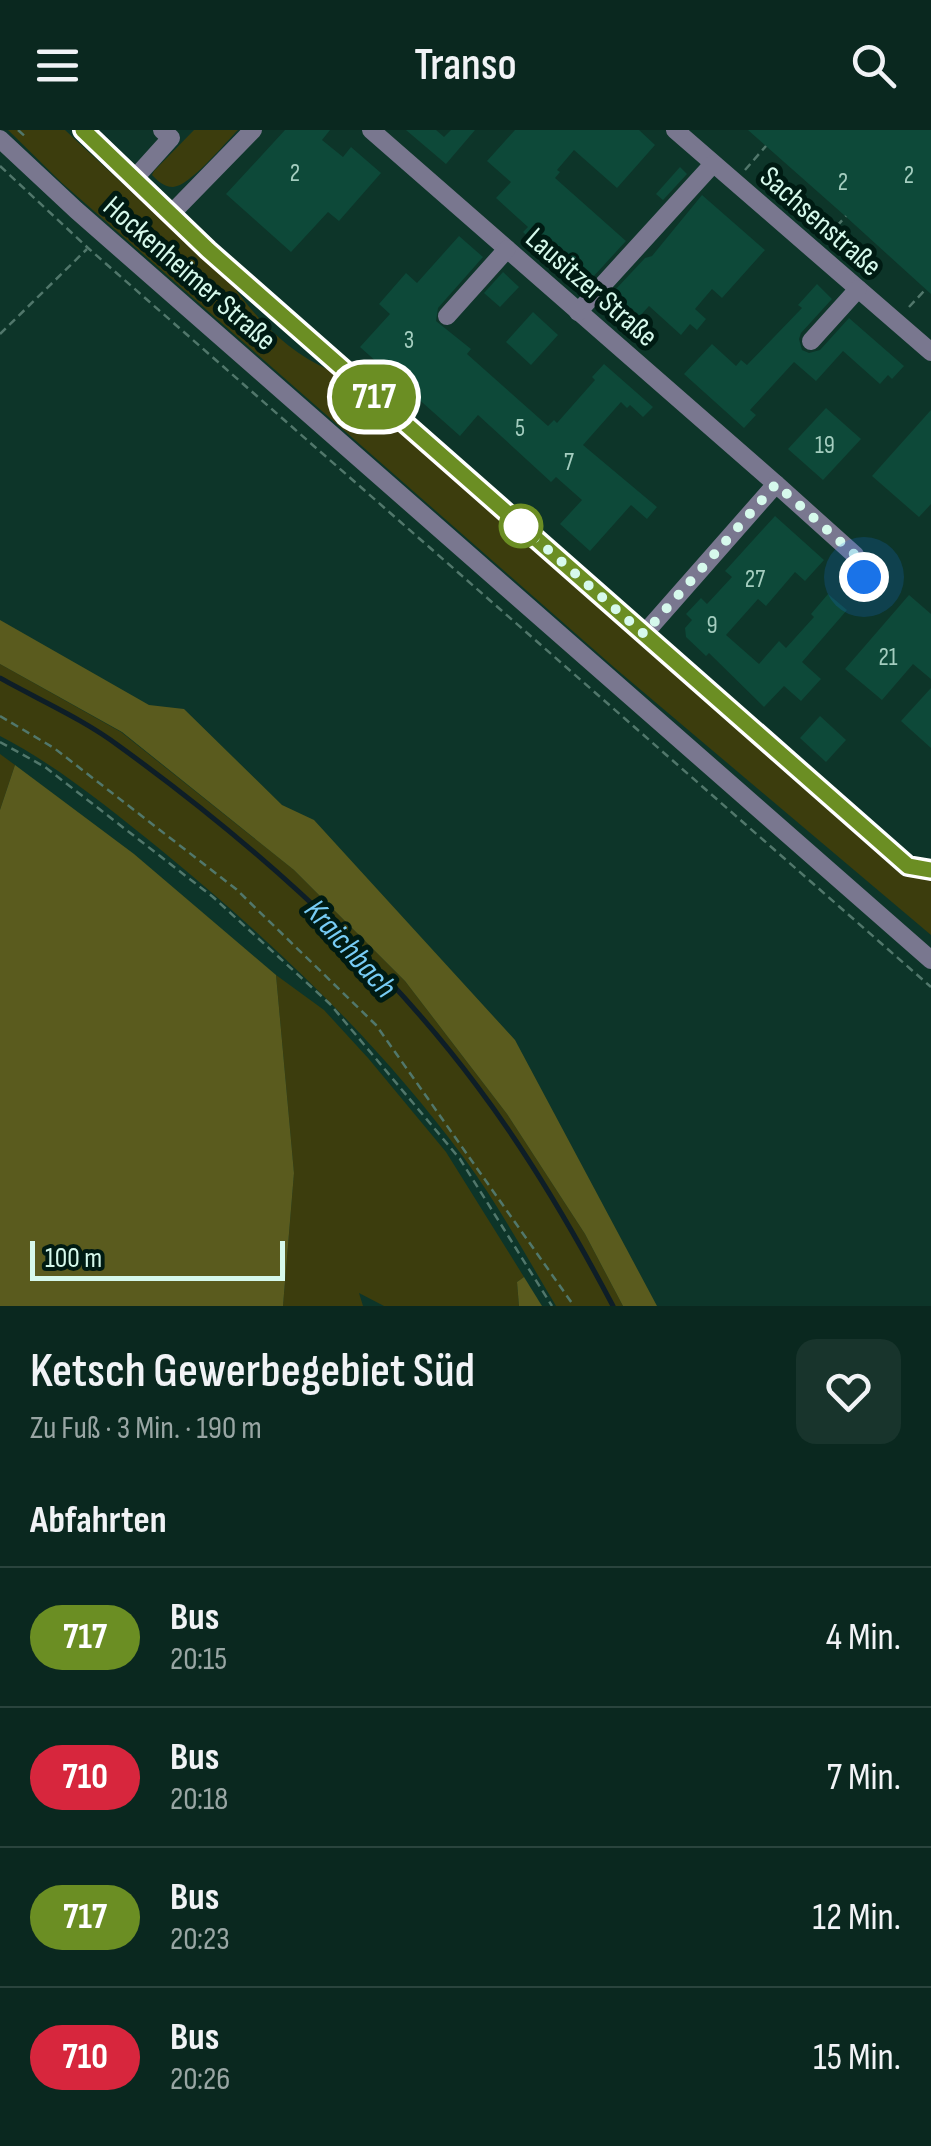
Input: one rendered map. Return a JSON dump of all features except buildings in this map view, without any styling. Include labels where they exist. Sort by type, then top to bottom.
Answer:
[{"type":"street","name":"Hockenheimer Straße","points":[[83,130],[208,250],[908,866],[931,870]]},
{"type":"street","points":[[172,213],[253,130]]},
{"type":"street","name":"Lausitzer Straße","points":[[372,130],[855,555],[864,577]]},
{"type":"street","name":"Sachsenstraße","points":[[675,130],[931,352]]},
{"type":"street","points":[[134,178],[171,133]]},
{"type":"street","name":"Hockenheimer Straße","points":[[0,139],[931,960]]},
{"type":"street","points":[[578,312],[714,164]]},
{"type":"street","points":[[447,316],[507,249]]},
{"type":"street","points":[[811,341],[858,289]]},
{"type":"street","points":[[644,634],[776,484]]},
{"type":"path","points":[[744,171],[766,146]]},
{"type":"path","points":[[0,166],[88,248],[931,987]]},
{"type":"path","points":[[824,241],[846,216]]},
{"type":"path","points":[[0,334],[88,248]]},
{"type":"path","points":[[905,312],[926,289]]},
{"type":"path","points":[[0,716],[54,748],[236,888],[376,1025],[574,1306]]},
{"type":"path","points":[[0,742],[45,767],[213,897],[330,1004],[460,1159],[552,1306]]},
{"type":"shaded area","points":[[8,130],[65,130],[234,287],[276,335],[329,370],[903,876],[931,880],[931,935],[616,669],[62,183]]},
{"type":"shaded area","points":[[194,130],[238,130],[188,180],[173,187],[164,185],[152,175],[154,171]]},
{"type":"shaded area","points":[[0,620],[149,705],[184,709],[282,805],[314,820],[515,1040],[657,1306],[623,1306],[585,1234],[507,1114],[405,981],[294,870],[122,732],[0,664]]},
{"type":"shaded area","points":[[0,664],[121,732],[294,870],[405,981],[507,1114],[585,1234],[623,1306],[556,1306],[464,1158],[396,1073],[322,994],[243,920],[142,835],[63,774],[0,736]]},
{"type":"shaded area","points":[[0,754],[15,765],[0,810]]},
{"type":"shaded area","points":[[15,765],[134,854],[276,975],[294,1173],[283,1306],[0,1306],[0,810]]},
{"type":"shaded area","points":[[276,975],[324,1010],[446,1152],[524,1277],[517,1282],[519,1306],[384,1306],[359,1293],[363,1306],[283,1306],[294,1173]]},
{"type":"shaded area","points":[[524,1277],[542,1306],[519,1306],[517,1282]]},
{"type":"waterway","name":"Kraichbach","points":[[0,678],[119,746],[217,821],[356,946],[439,1038],[496,1112],[550,1193],[613,1306]]},
{"type":"bus line","name":"717","points":[[83,130],[208,250],[908,866],[931,870]]},
{"type":"route","points":[[521,526],[644,634],[776,484],[855,555],[864,577]]}]
